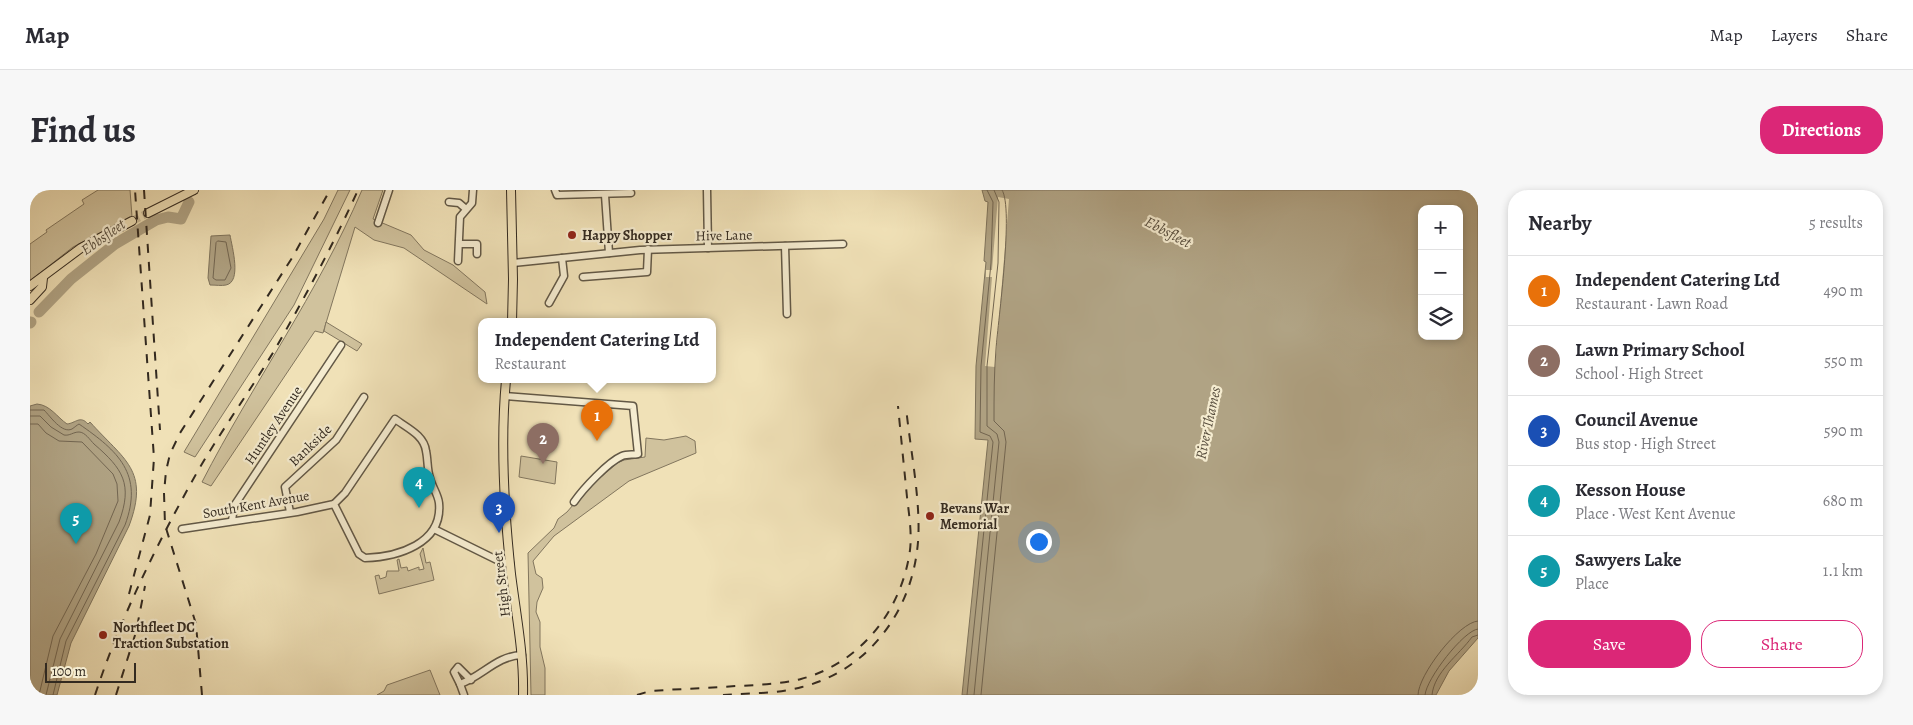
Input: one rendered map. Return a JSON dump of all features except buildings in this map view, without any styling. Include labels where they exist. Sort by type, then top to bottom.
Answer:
[{"type":"main road","points":[[511,190],[512,318]]},
{"type":"main road","points":[[148,213],[191,192]]},
{"type":"main road","points":[[30,286],[82,248],[132,220]]},
{"type":"main road","points":[[30,300],[42,287],[43,278]]},
{"type":"main road","name":"High Street","points":[[506,383],[502,441],[510,563],[522,655],[523,695]]},
{"type":"street","points":[[378,223],[389,190]]},
{"type":"street","points":[[458,261],[460,217],[472,202],[473,190]]},
{"type":"street","points":[[707,190],[708,248]]},
{"type":"street","points":[[555,191],[558,195],[568,196],[630,193]]},
{"type":"street","points":[[605,195],[608,253]]},
{"type":"street","points":[[449,202],[459,203],[466,209]]},
{"type":"street","points":[[460,244],[477,244],[476,254]]},
{"type":"street","name":"Hive Lane","points":[[513,263],[648,249],[843,244]]},
{"type":"street","points":[[785,246],[787,314]]},
{"type":"street","points":[[583,277],[647,272],[648,249]]},
{"type":"street","points":[[549,303],[564,276],[562,258]]},
{"type":"street","name":"Huntley Avenue","points":[[232,521],[234,506],[341,346]]},
{"type":"street","points":[[505,396],[630,404],[634,408],[638,454],[623,456],[611,464],[580,493],[574,502]]},
{"type":"street","name":"Bankside","points":[[290,512],[285,487],[336,440],[364,397]]},
{"type":"street","points":[[395,419],[416,433],[426,447],[429,475],[439,503],[434,529],[428,537],[415,547],[365,558],[359,554],[334,504],[345,493],[395,419]]},
{"type":"street","name":"South Kent Avenue","points":[[182,529],[334,504]]},
{"type":"street","points":[[434,529],[500,561],[510,563]]},
{"type":"street","points":[[460,684],[472,680],[499,660],[522,655]]},
{"type":"street","points":[[464,695],[454,672],[458,667],[472,680]]},
{"type":"shaded area","points":[[98,190],[130,190],[132,217],[73,247],[30,281],[30,244],[47,232],[46,230],[84,204],[82,200]]},
{"type":"shaded area","points":[[338,190],[350,190],[294,305],[195,457],[184,452],[324,219]]},
{"type":"shaded area","points":[[362,190],[383,190],[373,219],[411,235],[424,250],[453,265],[485,292],[487,304],[404,248],[374,240],[355,227],[323,333],[315,331],[211,486],[202,482],[326,265]]},
{"type":"shaded area","points":[[326,322],[362,344],[357,351],[324,331]]},
{"type":"shaded area","points":[[686,436],[695,441],[696,453],[629,481],[554,536],[533,561],[536,574],[542,578],[543,588],[537,602],[536,612],[540,622],[540,647],[545,668],[545,695],[531,695],[528,553],[554,528],[558,519],[567,512],[586,490],[617,463],[645,457],[646,438],[664,440]]},
{"type":"shaded area","points":[[521,456],[557,462],[555,484],[519,477]]},
{"type":"shaded area","points":[[423,548],[426,563],[430,562],[434,580],[379,594],[375,576],[379,575],[380,579],[386,577],[387,571],[399,571],[397,560],[399,559],[401,568],[407,567],[408,571],[419,567],[419,570],[424,569],[420,554]]},
{"type":"shaded area","points":[[430,670],[440,695],[377,695],[384,691],[387,685]]},
{"type":"water","name":"River Thames","points":[[982,190],[1478,190],[1478,638],[1449,671],[1436,695],[962,695],[988,440],[975,439],[976,366],[986,262],[984,261],[988,202],[985,201]]},
{"type":"water","points":[[230,235],[235,263],[234,278],[226,285],[210,285],[208,278],[211,236]]},
{"type":"water","points":[[37,404],[50,409],[67,424],[80,420],[88,424],[90,422],[130,467],[137,491],[135,507],[129,526],[71,643],[57,695],[30,695],[30,406]]},
{"type":"pier","points":[[998,197],[1009,199],[995,367],[985,366],[992,277],[986,277],[986,270],[992,270]]},
{"type":"waterway","name":"Ebbsfleet","points":[[39,312],[71,279],[115,244],[156,220],[168,217],[181,219],[189,202]]},
{"type":"tunnel","points":[[132,221],[148,213]]},
{"type":"railway","points":[[129,594],[150,515],[154,458],[135,190]]},
{"type":"railway","points":[[144,190],[160,430]]},
{"type":"railway","points":[[202,695],[196,624],[165,525],[164,493],[170,454],[180,433],[292,258],[330,190]]},
{"type":"railway","points":[[95,695],[126,614],[176,510],[220,434],[264,368],[307,292],[358,190]]},
{"type":"railway","points":[[637,695],[650,691],[762,685],[801,679],[823,671],[842,661],[860,647],[875,631],[888,613],[898,593],[910,550],[910,523],[898,406]]},
{"type":"railway","points":[[723,695],[783,691],[825,679],[846,668],[864,654],[881,637],[894,618],[905,597],[912,575],[918,535],[917,498],[906,407]]},
{"type":"railway","points":[[116,695],[136,632],[145,586]]},
{"type":"place","name":"Happy Shopper","points":[[572,235]]},
{"type":"place","name":"Independent Catering Ltd","points":[[597,441]]},
{"type":"place","name":"Lawn Primary School","points":[[543,464]]},
{"type":"place","name":"Kesson House","points":[[419,508]]},
{"type":"place","name":"Bevans War Memorial","points":[[930,516]]},
{"type":"place","name":"Council Avenue","points":[[499,533]]},
{"type":"place","name":"Sawyers Lake","points":[[76,544]]},
{"type":"place","name":"Northfleet DC Traction Substation","points":[[103,635]]}]
